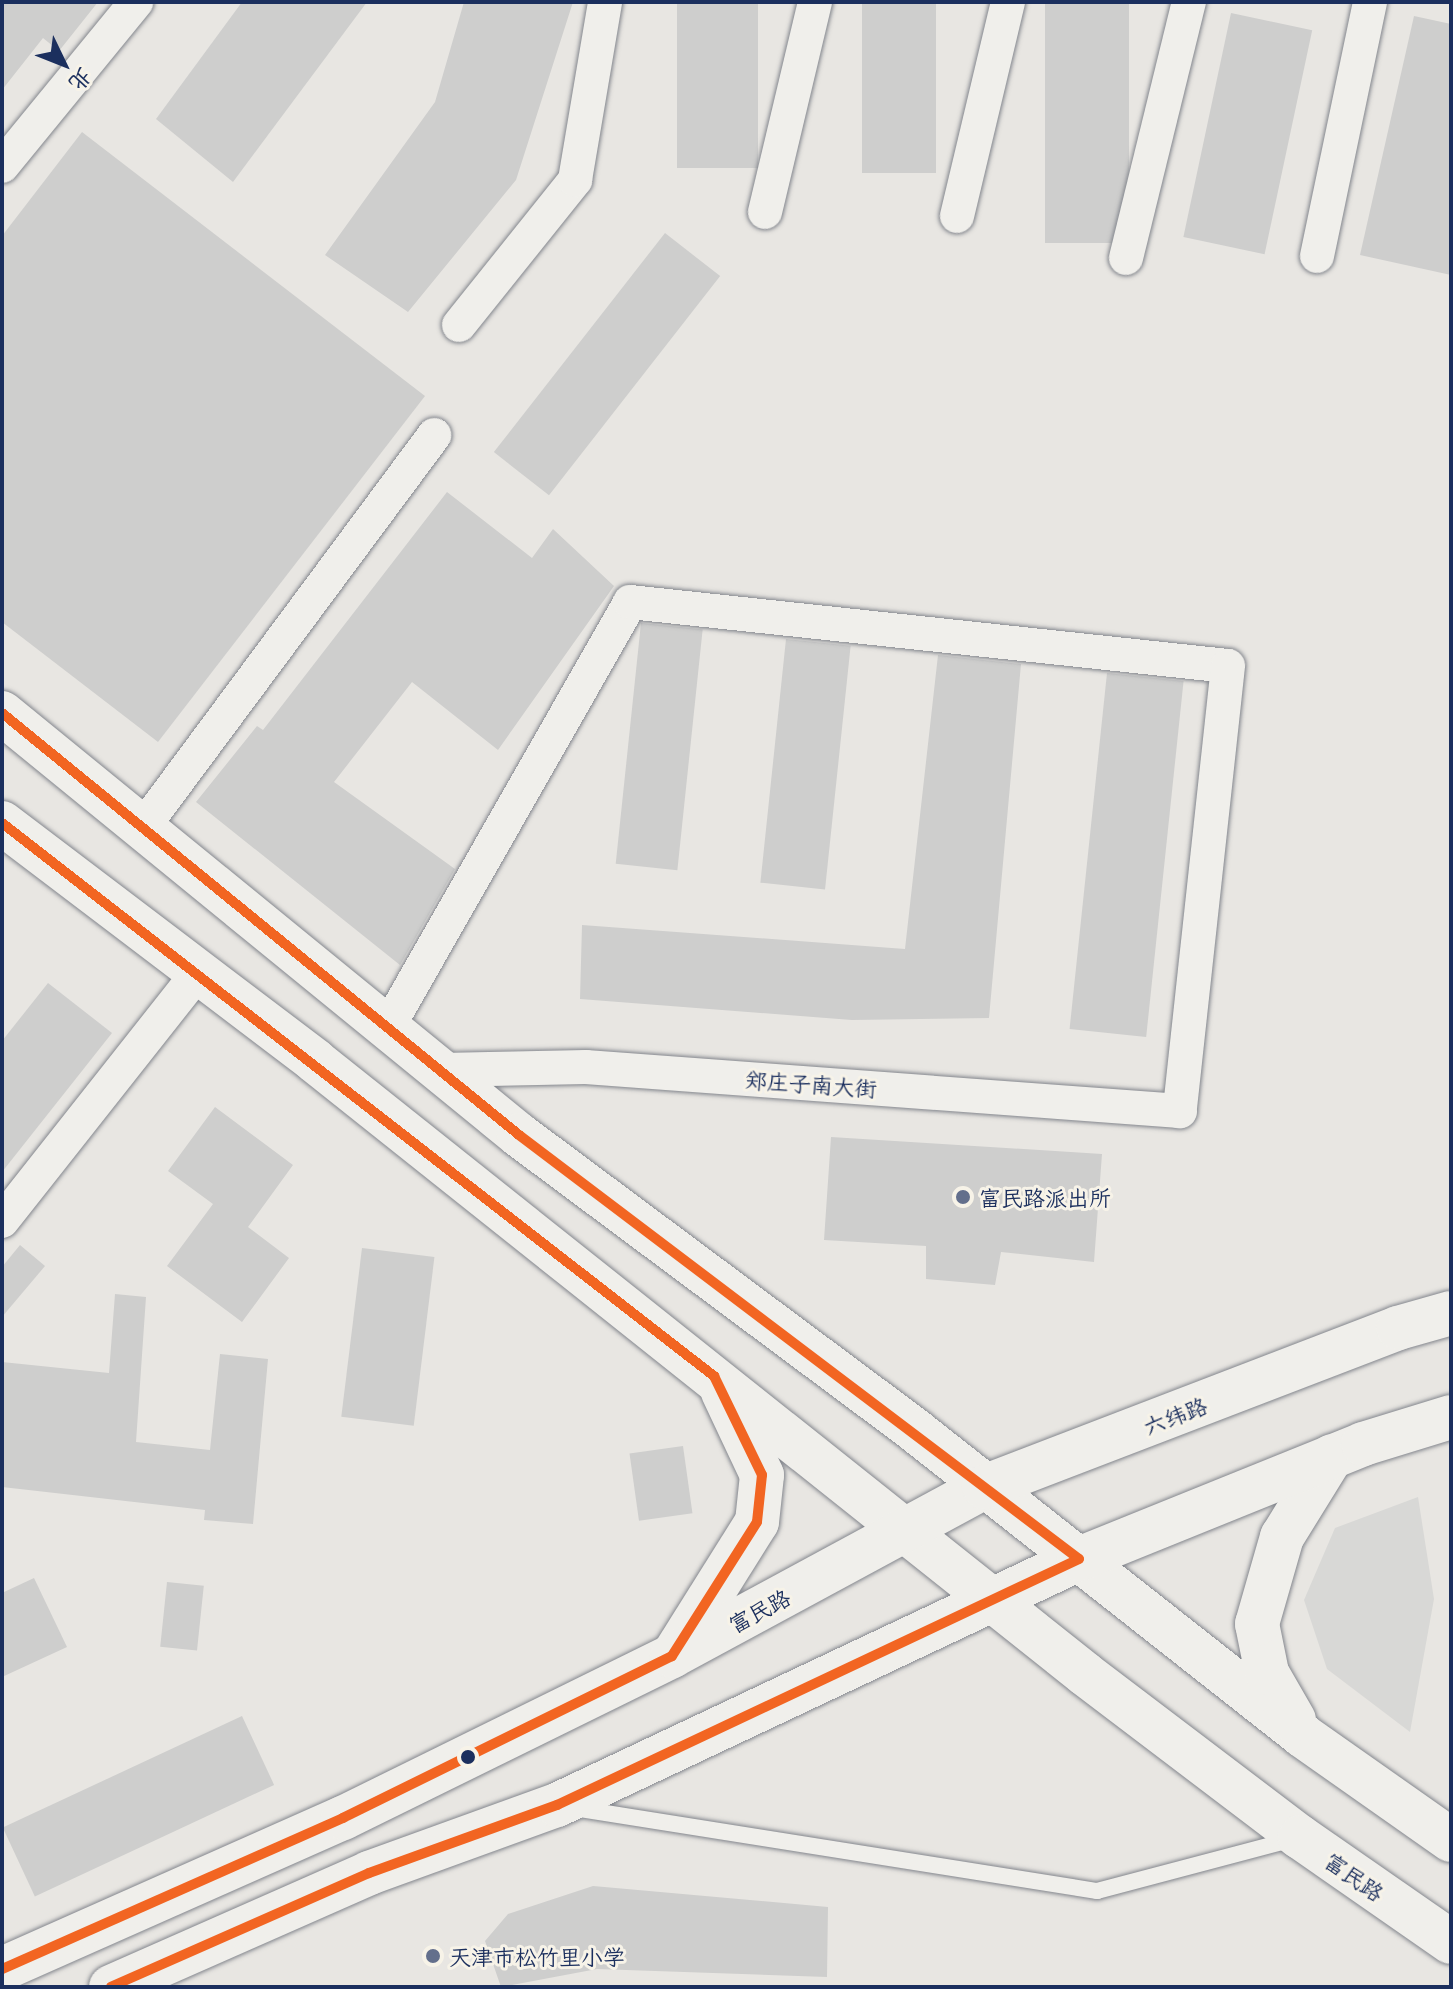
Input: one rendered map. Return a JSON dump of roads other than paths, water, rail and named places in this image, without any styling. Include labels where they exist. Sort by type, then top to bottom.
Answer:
[{"type":"main road","points":[[2,713],[441,1070],[1079,1559],[1303,1736],[1451,1840]]},
{"type":"main road","name":"富民路","points":[[2,823],[714,1376],[995,1602],[1300,1837],[1451,1942]]},
{"type":"main road","name":"六纬路","points":[[904,1530],[984,1487],[1398,1328],[1451,1313]]},
{"type":"main road","points":[[672,1656],[757,1522],[762,1475],[714,1376]]},
{"type":"main road","points":[[111,1987],[369,1873],[557,1805],[995,1602],[1079,1559],[1332,1456],[1451,1417]]},
{"type":"main road","points":[[1303,1736],[1267,1673],[1257,1624],[1282,1537],[1332,1456]]},
{"type":"main road","name":"富民路","points":[[2,1969],[343,1818],[672,1656],[904,1530]]},
{"type":"street","points":[[2,166],[136,2]]},
{"type":"street","points":[[459,325],[575,180],[605,2]]},
{"type":"street","points":[[765,212],[815,2]]},
{"type":"street","points":[[957,216],[1008,2]]},
{"type":"street","points":[[1126,258],[1189,2]]},
{"type":"street","points":[[1317,256],[1370,2]]},
{"type":"street","points":[[144,826],[434,435]]},
{"type":"street","name":"郑庄子南大街","points":[[388,1027],[630,602],[1228,666],[1180,1111],[586,1067],[441,1070]]},
{"type":"street","points":[[2,1221],[198,973]]},
{"type":"lane","points":[[557,1805],[1097,1891],[1300,1837]]},
{"type":"place","name":"富民路派出所","points":[[963,1197]]},
{"type":"place","name":"天津市松竹里小学","points":[[433,1956]]}]
